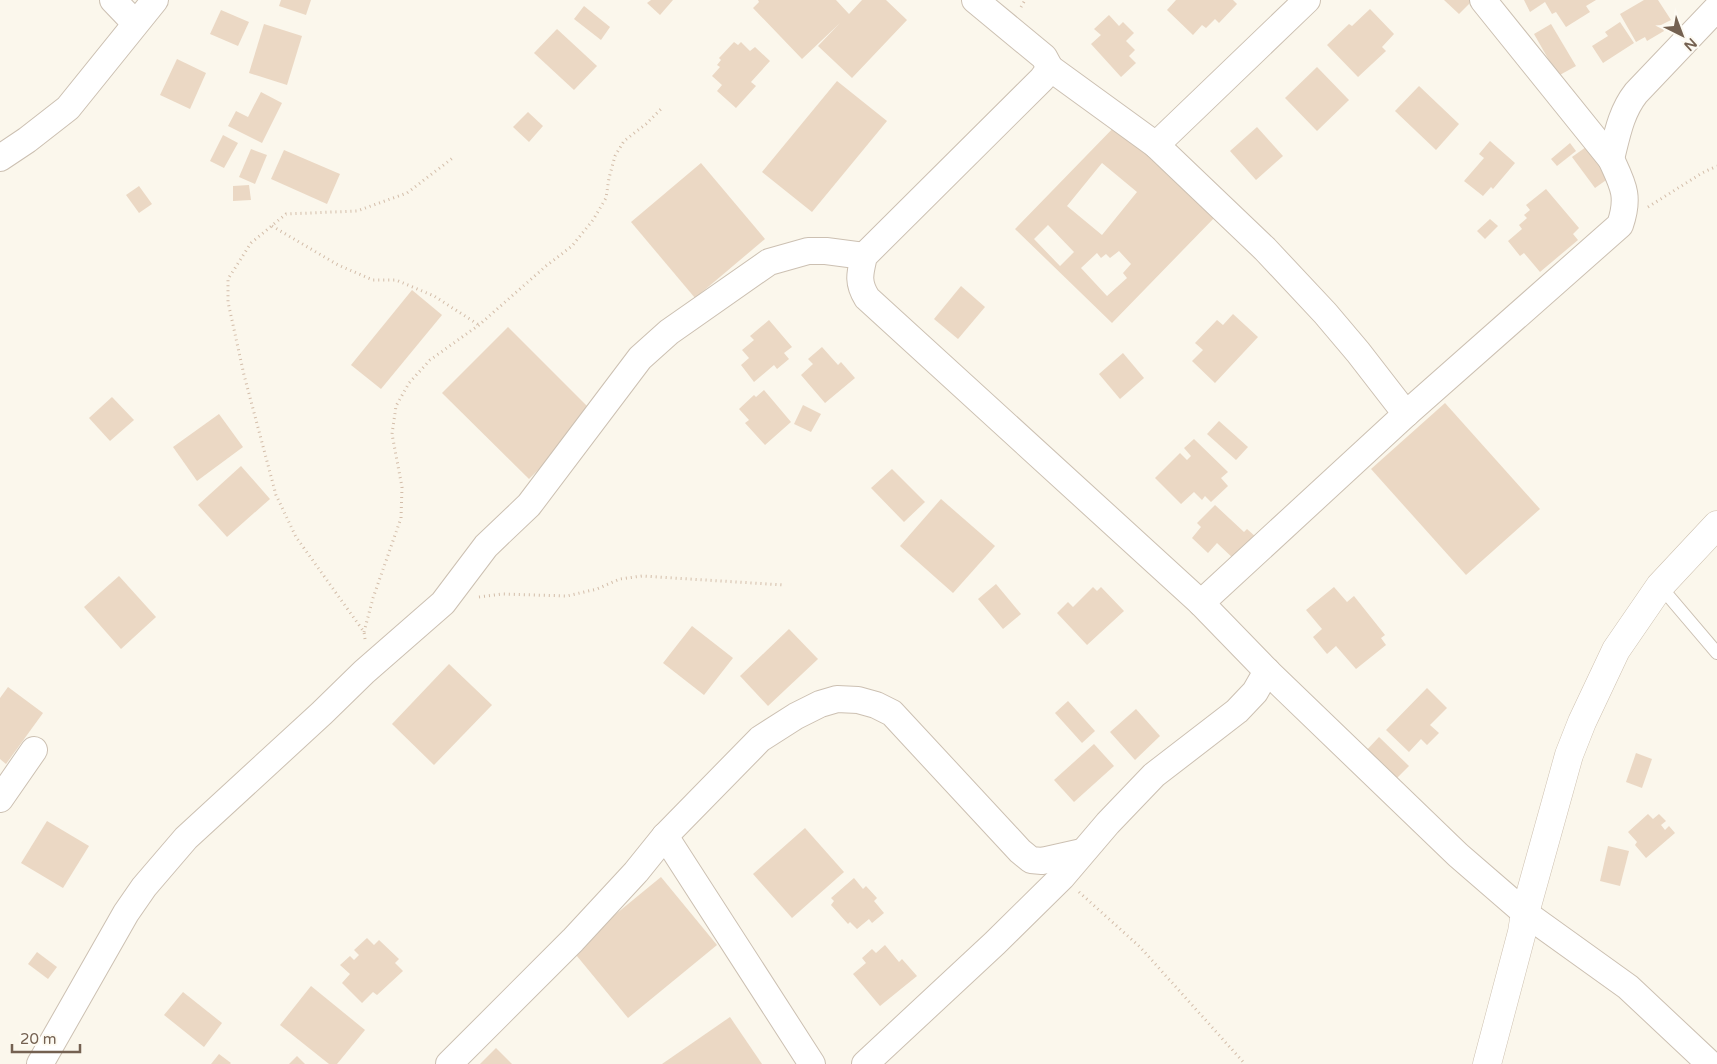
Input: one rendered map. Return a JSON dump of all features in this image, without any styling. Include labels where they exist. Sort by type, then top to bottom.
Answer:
[{"type":"street","points":[[113,0],[135,23]]},
{"type":"street","points":[[0,158],[68,108],[155,0]]},
{"type":"street","points":[[975,0],[1044,57],[1050,68],[1156,145],[1265,249],[1325,313],[1406,414]]},
{"type":"street","points":[[1156,145],[1307,0]]},
{"type":"street","points":[[1201,603],[1406,414],[1620,225],[1625,210],[1624,187],[1611,159],[1483,0]]},
{"type":"street","points":[[1611,159],[1622,116],[1628,103],[1717,8]]},
{"type":"street","points":[[1050,68],[1042,79],[864,256],[860,279],[861,288],[867,298],[1201,603],[1267,671],[1458,855],[1525,913],[1628,987],[1710,1064]]},
{"type":"street","points":[[40,1064],[126,913],[144,887],[186,838],[364,672],[443,602],[486,546],[529,505],[640,358],[669,332],[769,262],[808,252],[826,251],[864,256]]},
{"type":"street","points":[[1487,1064],[1522,932],[1525,913],[1569,755],[1582,722],[1616,650],[1660,586],[1717,525]]},
{"type":"street","points":[[865,1064],[995,943],[1062,877],[1082,852],[1154,775],[1237,711],[1255,692],[1267,671]]},
{"type":"street","points":[[449,1064],[604,907],[665,836],[760,738],[820,704],[836,699],[851,700],[876,705],[892,713],[1020,852],[1031,860],[1042,861],[1082,852]]},
{"type":"street","points":[[0,798],[34,750]]},
{"type":"street","points":[[665,836],[812,1064]]},
{"type":"lane","points":[[1660,586],[1717,653]]},
{"type":"path","points":[[364,632],[373,598],[401,518],[402,487],[392,434],[396,406],[409,383],[430,360],[478,325],[572,246],[593,220],[606,198],[613,163],[624,141],[646,124],[661,109]]},
{"type":"path","points":[[364,672],[366,641],[364,632],[296,537],[276,495],[244,375],[228,302],[228,279],[251,243],[286,214],[357,211],[407,193],[454,157]]},
{"type":"path","points":[[1620,225],[1702,173],[1717,166]]},
{"type":"path","points":[[272,226],[338,265],[373,280],[396,280],[434,296],[478,325]]},
{"type":"path","points":[[443,602],[502,594],[567,596],[597,589],[620,578],[642,576],[784,584]]},
{"type":"path","points":[[1062,877],[1140,947],[1245,1064]]},
{"type":"building","points":[[281,0],[311,0],[306,15],[279,6]]},
{"type":"building","points":[[651,0],[673,0],[660,15],[647,3]]},
{"type":"building","points":[[758,0],[836,0],[849,14],[862,0],[886,0],[907,20],[852,78],[818,46],[840,23],[802,59],[753,8],[759,2]]},
{"type":"building","points":[[1176,0],[1233,0],[1237,4],[1219,23],[1215,19],[1206,28],[1202,25],[1193,35],[1167,10]]},
{"type":"building","points":[[1444,0],[1470,0],[1472,1],[1459,14]]},
{"type":"building","points":[[1524,0],[1596,0],[1586,6],[1590,12],[1566,27],[1556,12],[1552,14],[1545,2],[1530,12]]},
{"type":"building","points":[[1644,0],[1658,0],[1671,20],[1661,25],[1664,31],[1647,41],[1645,37],[1636,42],[1620,14]]},
{"type":"building","points":[[584,6],[610,27],[601,40],[574,19]]},
{"type":"building","points":[[1370,9],[1394,34],[1382,47],[1386,51],[1358,77],[1327,45],[1349,24],[1352,26]]},
{"type":"building","points":[[221,10],[249,22],[238,46],[210,34]]},
{"type":"building","points":[[1109,15],[1119,26],[1123,22],[1134,33],[1126,41],[1135,50],[1129,56],[1136,63],[1121,77],[1091,44],[1101,35],[1094,29]]},
{"type":"building","points":[[1620,22],[1634,43],[1603,63],[1592,46],[1608,36],[1605,32]]},
{"type":"building","points":[[264,24],[302,36],[287,85],[249,73]]},
{"type":"building","points":[[1551,24],[1576,66],[1558,76],[1534,34]]},
{"type":"building","points":[[557,29],[597,66],[574,90],[534,53]]},
{"type":"building","points":[[734,42],[738,45],[741,42],[750,51],[755,47],[770,61],[751,82],[756,86],[736,108],[717,91],[722,85],[712,76],[720,67],[717,65],[721,60],[719,58]]},
{"type":"building","points":[[177,59],[206,73],[190,109],[160,95]]},
{"type":"building","points":[[1317,67],[1349,100],[1317,131],[1285,98]]},
{"type":"building","points":[[837,81],[887,121],[812,212],[762,172]]},
{"type":"building","points":[[1419,86],[1459,124],[1436,150],[1395,111]]},
{"type":"building","points":[[261,92],[282,103],[262,143],[228,126],[236,111],[248,117]]},
{"type":"building","points":[[528,112],[543,126],[529,142],[513,127]]},
{"type":"building","points":[[1120,121],[1217,215],[1112,323],[1015,229]],"holes":[[[1102,163],[1137,192],[1102,235],[1067,206]],[[1048,225],[1074,252],[1060,266],[1034,239]],[[1119,251],[1131,264],[1123,273],[1127,278],[1107,296],[1081,268],[1097,253],[1101,258],[1106,254],[1110,258]]]},
{"type":"building","points":[[1257,127],[1283,156],[1256,180],[1230,151]]},
{"type":"building","points":[[223,135],[238,143],[224,168],[210,161]]},
{"type":"building","points":[[1490,141],[1515,163],[1493,189],[1491,187],[1483,196],[1464,181],[1484,158],[1479,154]]},
{"type":"building","points":[[1570,143],[1576,151],[1557,166],[1551,159]]},
{"type":"building","points":[[1586,147],[1609,178],[1595,188],[1572,157]]},
{"type":"building","points":[[251,149],[267,155],[255,184],[239,177]]},
{"type":"building","points":[[284,150],[340,174],[327,204],[271,179]]},
{"type":"building","points":[[701,163],[765,239],[695,298],[631,222]]},
{"type":"building","points":[[249,185],[251,200],[233,201],[233,186]]},
{"type":"building","points":[[139,186],[152,204],[139,213],[126,195]]},
{"type":"building","points":[[1546,189],[1579,228],[1573,234],[1578,240],[1540,272],[1524,253],[1520,256],[1508,241],[1522,229],[1519,225],[1527,218],[1524,215],[1530,210],[1526,205]]},
{"type":"building","points":[[1490,219],[1498,226],[1485,239],[1477,231]]},
{"type":"building","points":[[961,286],[985,307],[958,339],[934,319]]},
{"type":"building","points":[[412,290],[442,315],[381,389],[351,365]]},
{"type":"building","points":[[1233,314],[1258,337],[1215,383],[1192,361],[1203,350],[1195,343],[1217,320],[1223,325]]},
{"type":"building","points":[[769,320],[792,347],[784,353],[789,359],[777,369],[774,365],[754,382],[741,365],[749,358],[742,350],[754,340],[750,336]]},
{"type":"building","points":[[508,327],[595,414],[529,479],[442,393]]},
{"type":"building","points":[[822,347],[838,365],[841,362],[855,378],[825,403],[801,375],[813,364],[808,359]]},
{"type":"building","points":[[1123,353],[1144,378],[1120,399],[1099,374]]},
{"type":"building","points":[[764,390],[791,422],[765,445],[745,423],[749,420],[739,409],[754,395],[756,397]]},
{"type":"building","points":[[112,397],[134,420],[110,441],[89,418]]},
{"type":"building","points":[[1445,403],[1540,509],[1466,575],[1371,469]]},
{"type":"building","points":[[803,405],[821,414],[811,432],[794,424]]},
{"type":"building","points":[[219,414],[243,447],[197,481],[173,447]]},
{"type":"building","points":[[1219,421],[1248,447],[1236,460],[1207,434]]},
{"type":"building","points":[[1194,439],[1228,472],[1221,478],[1228,486],[1211,502],[1205,496],[1202,500],[1194,492],[1181,504],[1155,478],[1180,453],[1187,460],[1191,456],[1184,448]]},
{"type":"building","points":[[241,466],[270,499],[227,537],[198,505]]},
{"type":"building","points":[[892,469],[925,502],[904,522],[871,488]]},
{"type":"building","points":[[941,499],[995,546],[953,593],[900,546]]},
{"type":"building","points":[[1215,505],[1244,532],[1247,529],[1257,538],[1236,561],[1217,543],[1208,553],[1192,538],[1201,527],[1197,523]]},
{"type":"building","points":[[119,576],[156,617],[121,649],[84,607]]},
{"type":"building","points":[[996,584],[1021,614],[1003,629],[978,599]]},
{"type":"building","points":[[1093,587],[1097,591],[1101,587],[1124,611],[1087,645],[1057,613],[1068,602],[1073,607]]},
{"type":"building","points":[[1334,587],[1347,602],[1354,596],[1385,635],[1381,638],[1386,645],[1356,669],[1336,646],[1327,654],[1313,637],[1322,629],[1306,610]]},
{"type":"building","points":[[692,626],[733,658],[704,695],[663,663]]},
{"type":"building","points":[[789,629],[818,659],[768,706],[740,676]]},
{"type":"building","points":[[449,664],[492,705],[434,765],[392,724]]},
{"type":"building","points":[[8,687],[43,713],[6,764],[0,759],[0,698]]},
{"type":"building","points":[[1427,688],[1447,708],[1430,725],[1439,733],[1427,745],[1421,739],[1409,752],[1386,730]]},
{"type":"building","points":[[1068,701],[1095,731],[1082,743],[1055,713]]},
{"type":"building","points":[[1136,709],[1160,736],[1135,760],[1110,732]]},
{"type":"building","points":[[1379,737],[1409,766],[1393,782],[1364,753]]},
{"type":"building","points":[[1094,744],[1114,766],[1074,802],[1054,780]]},
{"type":"building","points":[[1636,753],[1652,759],[1642,788],[1626,782]]},
{"type":"building","points":[[1648,814],[1653,819],[1659,814],[1666,821],[1661,825],[1665,830],[1669,826],[1675,833],[1646,858],[1635,845],[1637,842],[1628,832]]},
{"type":"building","points":[[47,821],[89,846],[63,888],[21,863]]},
{"type":"building","points":[[805,828],[844,872],[792,918],[753,874]]},
{"type":"building","points":[[1608,846],[1629,851],[1620,886],[1600,881]]},
{"type":"building","points":[[661,877],[717,945],[628,1018],[572,950]]},
{"type":"building","points":[[854,878],[863,889],[866,886],[877,898],[874,901],[884,913],[872,923],[869,919],[857,929],[850,922],[848,924],[831,905],[834,901],[831,898]]},
{"type":"building","points":[[367,938],[374,945],[379,940],[399,959],[395,963],[403,971],[377,995],[373,992],[362,1003],[342,983],[350,974],[340,965],[350,956],[354,960],[359,955],[354,950]]},
{"type":"building","points":[[885,945],[899,962],[902,959],[917,976],[880,1006],[853,974],[866,963],[862,958],[872,949],[876,953]]},
{"type":"building","points":[[37,952],[57,967],[48,979],[28,964]]},
{"type":"building","points":[[311,986],[365,1030],[337,1064],[329,1064],[280,1025]]},
{"type":"building","points":[[183,992],[222,1023],[204,1047],[164,1015]]},
{"type":"building","points":[[730,1017],[762,1064],[662,1064]]},
{"type":"building","points":[[496,1048],[512,1064],[480,1064]]},
{"type":"building","points":[[219,1054],[231,1063],[211,1064]]},
{"type":"building","points":[[297,1056],[305,1064],[289,1064]]}]
